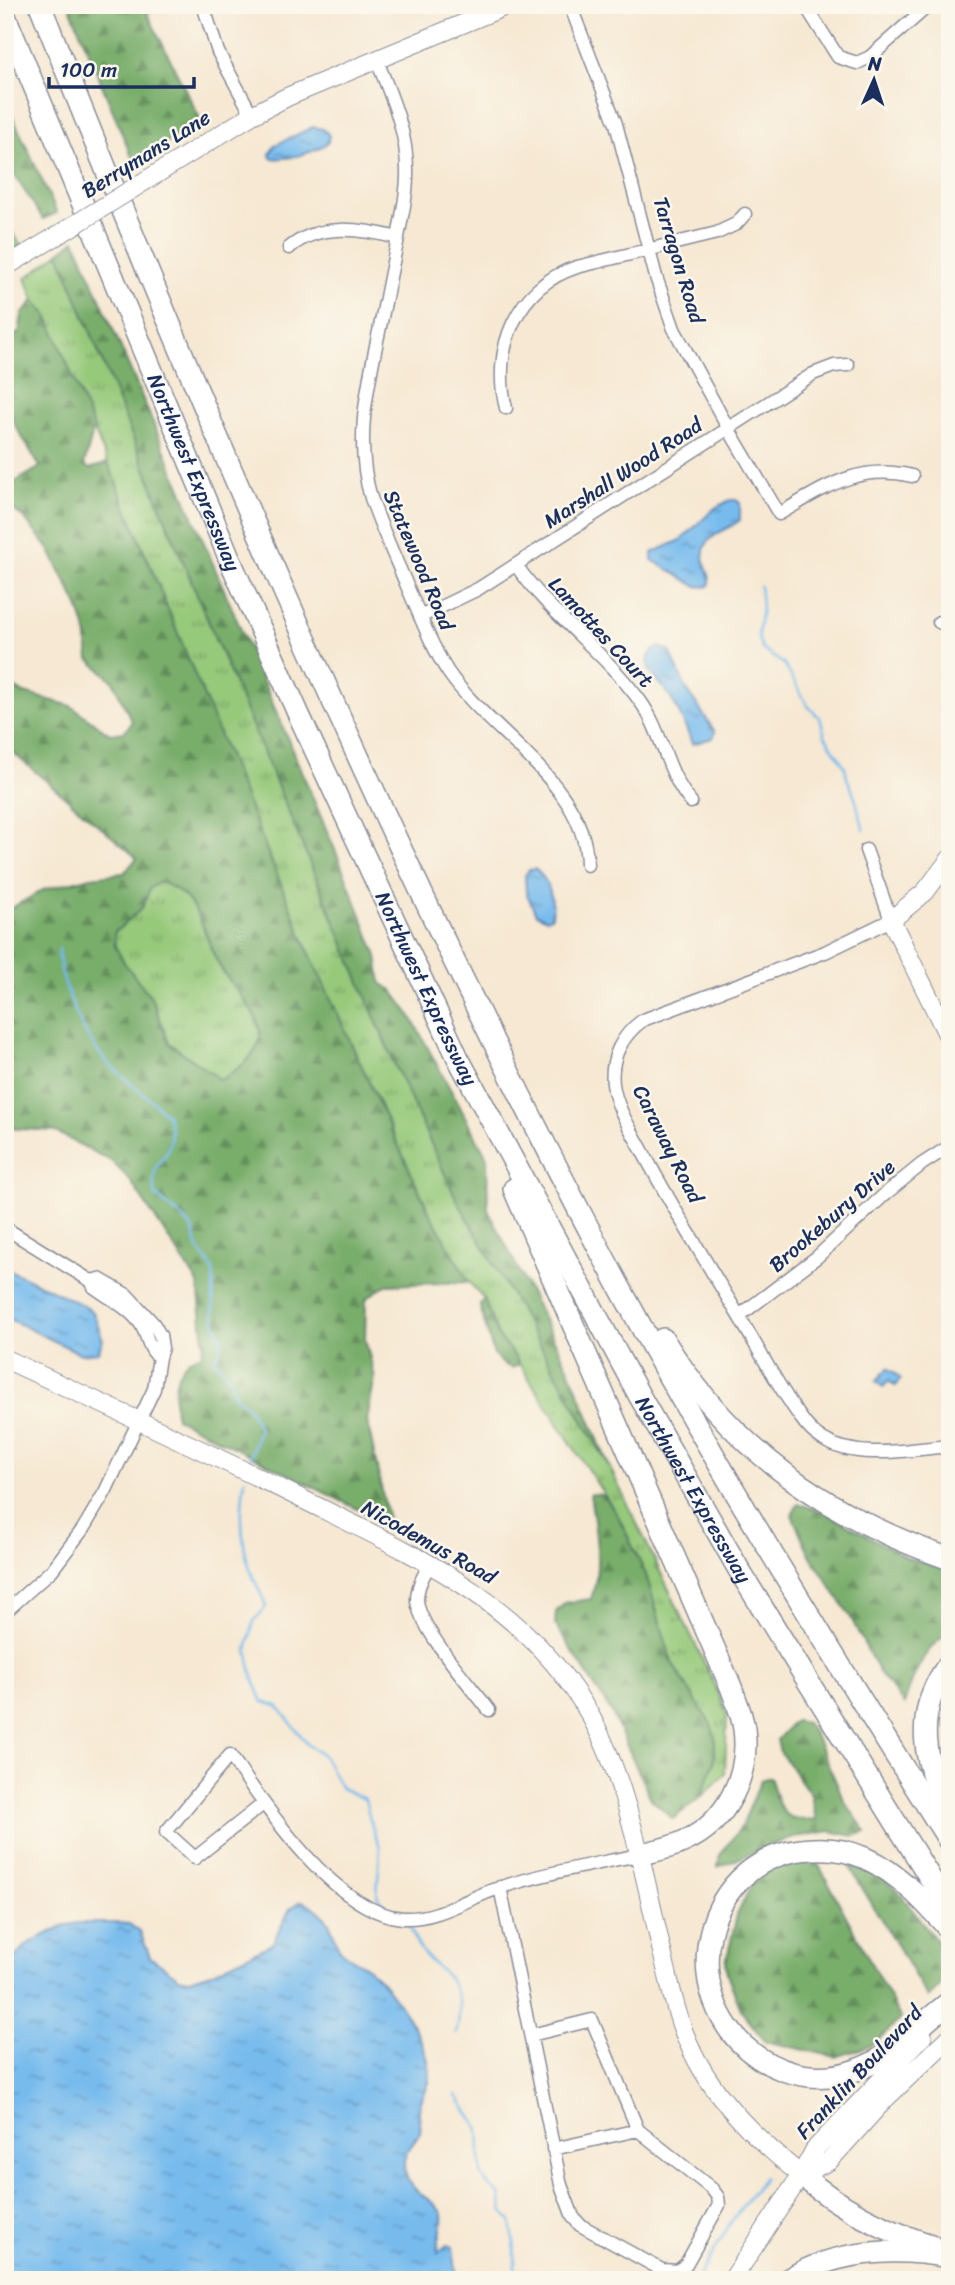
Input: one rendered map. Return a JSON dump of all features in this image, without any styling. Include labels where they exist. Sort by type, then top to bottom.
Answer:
[{"type":"highway","name":"Northwest Expressway","points":[[40,5],[111,183],[329,696],[404,857],[560,1173],[714,1454],[875,1725],[950,1842]]},
{"type":"highway","name":"Northwest Expressway","points":[[5,16],[233,567],[458,1058],[639,1395],[736,1564],[950,1910]]},
{"type":"highway","points":[[458,1058],[731,1687],[744,1725],[743,1766],[733,1795],[725,1808],[714,1821],[687,1840],[638,1855]]},
{"type":"highway","points":[[560,1173],[614,1255],[668,1347],[697,1387],[742,1437],[780,1471],[846,1515],[900,1541],[950,1559]]},
{"type":"highway","points":[[950,1663],[936,1682],[924,1733],[930,1772],[950,1819]]},
{"type":"highway","points":[[950,1930],[898,1879],[867,1859],[834,1850],[796,1850],[763,1862],[737,1883],[714,1920],[706,1959],[715,2005],[734,2036],[762,2060],[793,2074],[827,2077],[873,2063],[889,2054],[950,2002]]},
{"type":"highway","points":[[802,2175],[837,2202],[880,2226],[950,2250]]},
{"type":"highway","points":[[787,2280],[816,2266],[859,2254],[901,2251],[950,2257]]},
{"type":"street","points":[[203,5],[218,52],[252,115]]},
{"type":"street","name":"Berrymans Lane","points":[[5,267],[252,115],[286,97],[508,5]]},
{"type":"street","name":"Tarragon Road","points":[[569,5],[616,124],[648,250],[674,330],[779,513],[829,485],[861,474],[892,471],[912,476]]},
{"type":"street","points":[[805,5],[838,57],[857,63],[870,57],[929,5]]},
{"type":"street","name":"Statewood Road","points":[[376,58],[396,110],[406,148],[407,185],[366,396],[362,435],[370,494],[420,617],[438,653],[461,689],[546,775],[575,818],[587,850],[587,865]]},
{"type":"street","points":[[506,408],[501,372],[506,340],[518,311],[531,294],[566,270],[717,233],[736,224],[744,214]]},
{"type":"street","points":[[289,248],[299,239],[325,231],[354,230],[398,238]]},
{"type":"street","name":"Marshall Wood Road","points":[[420,617],[478,589],[813,374],[834,366],[848,365]]},
{"type":"street","name":"Lamottes Court","points":[[516,565],[540,596],[611,666],[642,703],[652,719],[682,792],[691,802]]},
{"type":"street","points":[[866,850],[891,920],[950,1040]]},
{"type":"street","name":"Caraway Road","points":[[950,859],[925,892],[891,920],[825,952],[643,1020],[631,1028],[622,1040],[613,1061],[613,1086],[624,1116],[670,1203],[802,1420],[812,1432],[843,1448],[864,1451],[950,1446]]},
{"type":"street","name":"Brookebury Drive","points":[[739,1316],[817,1257],[922,1164],[950,1146]]},
{"type":"street","points":[[5,1228],[91,1281],[99,1279],[127,1295],[147,1315],[160,1335],[162,1348],[154,1389],[105,1492],[71,1547],[37,1586],[5,1612]]},
{"type":"street","name":"Nicodemus Road","points":[[5,1359],[234,1465],[430,1564],[512,1619],[541,1647],[588,1711],[612,1760],[678,2014],[688,2042],[718,2094],[747,2126],[802,2175]]},
{"type":"street","points":[[430,1564],[418,1590],[419,1611],[424,1623],[489,1710]]},
{"type":"street","points":[[263,1804],[195,1858],[166,1832],[230,1755],[283,1831],[351,1898],[374,1912],[401,1918],[416,1918],[439,1913],[500,1887],[638,1855]]},
{"type":"street","points":[[500,1887],[553,2149],[573,2217],[580,2225],[662,2270],[678,2271],[686,2264],[719,2205],[718,2197],[712,2189],[638,2130],[592,2020],[531,2035]]},
{"type":"street","name":"Franklin Boulevard","points":[[802,2175],[815,2149],[852,2107],[950,2008]]},
{"type":"street","name":"Franklin Boulevard","points":[[802,2175],[829,2161],[884,2100],[950,2037]]},
{"type":"street","points":[[553,2149],[638,2130]]},
{"type":"street","points":[[732,2280],[802,2175]]},
{"type":"green space","points":[[69,5],[163,5],[147,13],[200,119],[135,165]]},
{"type":"green space","points":[[5,100],[57,213],[43,219],[5,161]]},
{"type":"green space","points":[[5,222],[21,245],[5,256]]},
{"type":"green space","points":[[75,240],[338,857],[377,956],[381,983],[392,990],[409,1013],[487,1157],[488,1210],[568,1367],[609,1466],[456,1198],[394,1063],[167,523],[59,253]]},
{"type":"green space","points":[[59,253],[167,523],[394,1063],[456,1198],[609,1466],[715,1685],[727,1714],[725,1774],[701,1797],[714,1762],[715,1737],[711,1725],[672,1663],[646,1575],[618,1516],[515,1357],[498,1336],[484,1299],[469,1282],[430,1214],[307,948],[47,315],[34,300],[26,278]]},
{"type":"green space","points":[[34,300],[47,315],[94,428],[84,465],[89,469],[108,463],[307,948],[430,1214],[469,1282],[386,1285],[366,1299],[365,1339],[375,1378],[367,1420],[389,1525],[176,1418],[174,1395],[177,1377],[185,1363],[201,1355],[204,1343],[198,1283],[129,1179],[111,1161],[54,1131],[5,1128],[5,916],[8,910],[43,890],[91,877],[124,873],[137,858],[5,746],[5,683],[24,693],[71,706],[110,734],[124,732],[132,722],[113,681],[89,659],[86,630],[78,606],[49,549],[24,518],[5,503],[5,488],[40,467],[15,425],[5,397],[5,340],[19,333],[22,315]],"holes":[[[160,882],[183,895],[193,907],[219,965],[251,1010],[260,1029],[260,1038],[254,1052],[245,1063],[221,1080],[169,1043],[151,997],[125,964],[115,946],[114,933],[142,908],[150,888]]]},
{"type":"green space","points":[[160,882],[176,890],[190,902],[200,919],[217,962],[253,1012],[260,1031],[258,1046],[254,1052],[245,1063],[221,1080],[169,1043],[151,997],[114,945],[114,933],[142,908],[150,888]]},
{"type":"green space","points":[[484,1299],[498,1336],[515,1357],[518,1365],[512,1368],[502,1363],[494,1354],[480,1304]]},
{"type":"green space","points":[[590,1494],[603,1495],[618,1516],[646,1575],[672,1663],[711,1725],[715,1737],[714,1762],[701,1797],[673,1819],[651,1799],[613,1715],[555,1624],[556,1612],[565,1603],[591,1599],[595,1586],[597,1546]]},
{"type":"green space","points":[[798,1504],[823,1511],[908,1558],[950,1571],[950,1632],[926,1654],[915,1673],[904,1704],[878,1671],[850,1616],[809,1553],[792,1515]]},
{"type":"green space","points":[[794,1721],[806,1723],[814,1733],[845,1802],[866,1832],[854,1836],[830,1831],[790,1838],[718,1867],[720,1855],[742,1826],[761,1780],[770,1777],[779,1805],[788,1815],[804,1820],[816,1820],[811,1795],[780,1752],[777,1740]]},
{"type":"green space","points":[[816,1860],[901,2019],[872,2045],[836,2057],[765,2041],[742,2012],[727,1974],[726,1962],[737,1915],[754,1879],[775,1865]]},
{"type":"green space","points":[[848,1864],[878,1875],[897,1890],[950,1958],[949,1970],[944,1980],[928,1998]]},
{"type":"water","points":[[313,127],[323,129],[329,135],[328,142],[301,155],[271,158],[270,154],[275,145]]},
{"type":"water","points":[[730,500],[740,503],[740,520],[714,536],[706,545],[704,561],[710,581],[707,587],[696,586],[652,560],[652,553],[681,540],[715,508]]},
{"type":"water","points":[[660,647],[670,651],[685,687],[715,732],[713,738],[692,744],[675,705],[649,671],[649,656]]},
{"type":"water","points":[[535,869],[544,878],[551,897],[552,916],[547,919],[536,914],[526,892],[525,875],[529,870]]},
{"type":"water","points":[[5,1268],[93,1312],[103,1340],[98,1352],[81,1354],[5,1317]]},
{"type":"water","points":[[888,1368],[901,1379],[895,1386],[889,1381],[883,1387],[876,1381]]},
{"type":"water","points":[[301,1901],[323,1915],[343,1952],[370,1970],[390,1992],[410,2021],[426,2053],[429,2081],[419,2107],[420,2130],[405,2156],[404,2165],[410,2183],[439,2209],[442,2215],[438,2252],[447,2245],[453,2247],[457,2280],[5,2280],[6,1966],[29,1943],[63,1926],[77,1923],[129,1924],[140,1932],[150,1957],[179,1978],[188,1980],[208,1974],[272,1944],[290,1909]]},
{"type":"waterway","points":[[760,586],[762,606],[758,636],[762,649],[784,664],[808,706],[820,718],[825,736],[845,767],[864,830]]},
{"type":"waterway","points":[[59,949],[68,992],[89,1038],[113,1068],[167,1115],[171,1139],[166,1154],[155,1171],[156,1196],[189,1225],[199,1250],[212,1269],[214,1316],[222,1342],[214,1361],[221,1366],[231,1382],[236,1398],[246,1405],[259,1430],[249,1460]]},
{"type":"waterway","points":[[245,1479],[242,1534],[251,1571],[266,1607],[254,1621],[247,1650],[253,1678],[263,1702],[278,1706],[308,1745],[323,1755],[341,1788],[365,1799],[380,1847],[377,1896],[388,1909]]},
{"type":"waterway","points":[[407,1922],[422,1951],[451,1981],[457,1995],[459,2011],[456,2033]]},
{"type":"waterway","points":[[456,2094],[479,2129],[481,2175],[488,2185],[500,2194],[503,2212],[511,2221],[515,2280]]},
{"type":"waterway","points":[[697,2280],[731,2222],[764,2177]]}]
